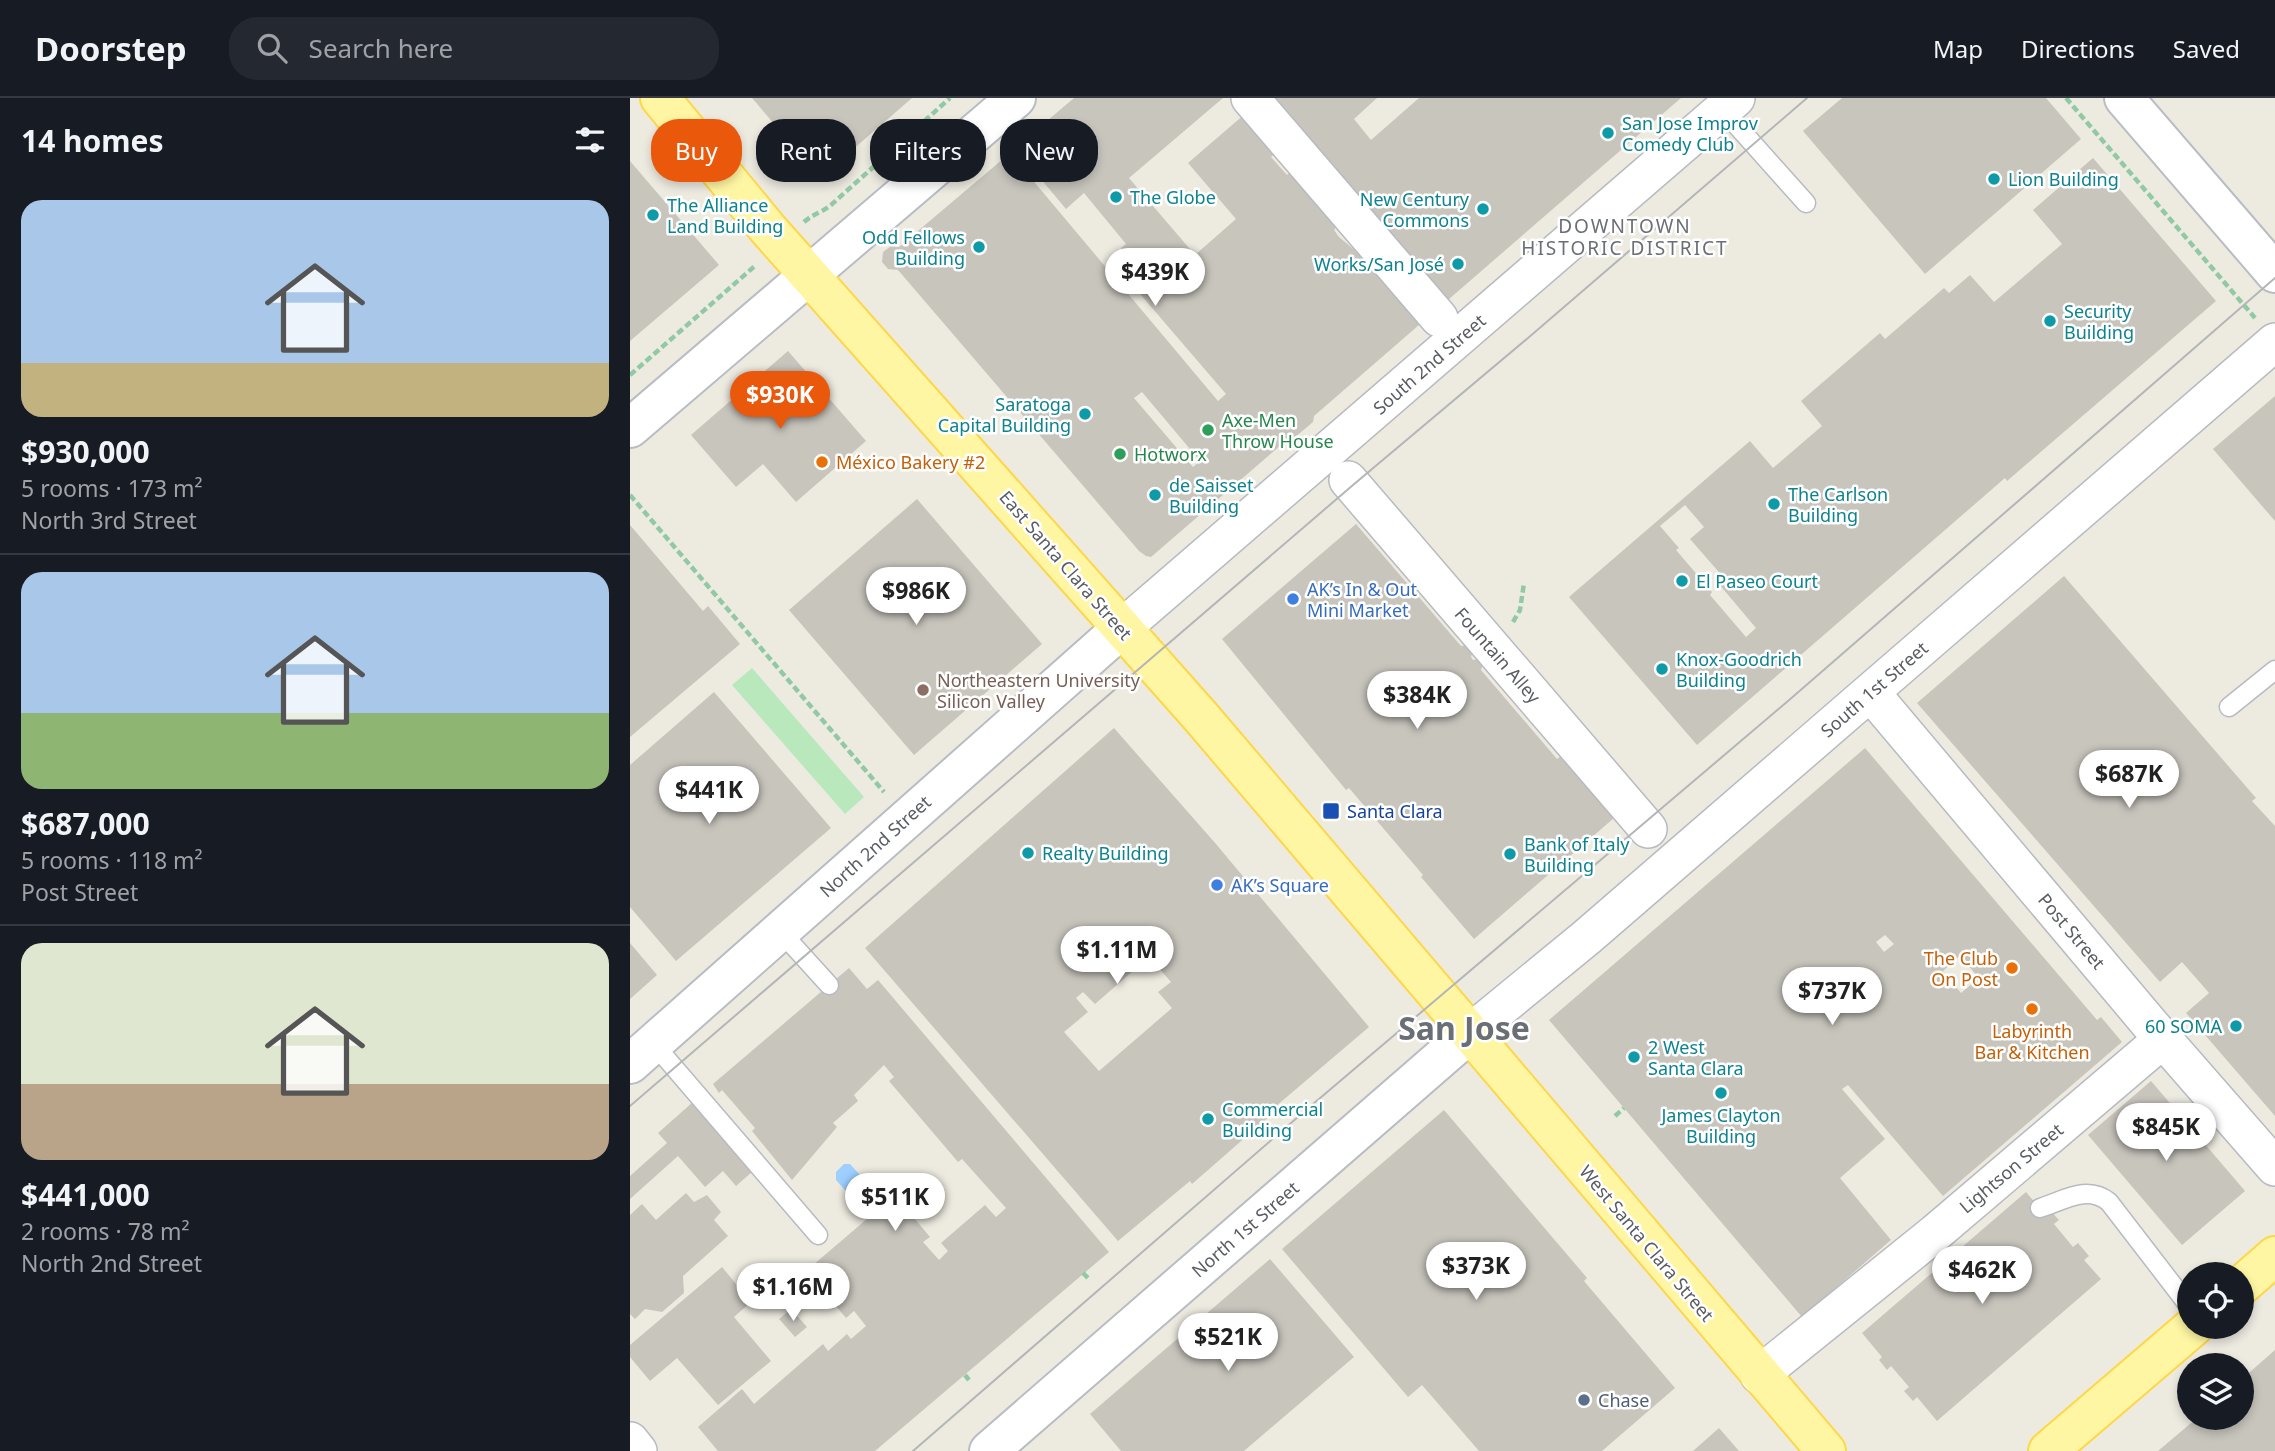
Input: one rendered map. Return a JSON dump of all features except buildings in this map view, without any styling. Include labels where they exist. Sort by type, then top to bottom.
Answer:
[{"type":"main road","name":"East Santa Clara Street","points":[[660,98],[768,229],[1201,717],[1470,1033]]},
{"type":"main road","name":"West Santa Clara Street","points":[[1470,1033],[1826,1451]]},
{"type":"main road","points":[[2254,1274],[2275,1256]]},
{"type":"main road","points":[[2048,1451],[2179,1339]]},
{"type":"street","points":[[1250,98],[1439,318]]},
{"type":"street","points":[[2124,98],[2275,273]]},
{"type":"street","points":[[630,428],[1005,101]]},
{"type":"street","name":"South 2nd Street","points":[[1121,629],[1729,104]]},
{"type":"street","name":"South 1st Street","points":[[1470,1033],[1546,972],[2275,342]]},
{"type":"street","name":"Fountain Alley","points":[[1348,480],[1648,830]]},
{"type":"street","name":"North 2nd Street","points":[[642,1054],[1121,629]]},
{"type":"street","name":"Post Street","points":[[1871,693],[2152,1026],[2275,1167]]},
{"type":"street","name":"Lightson Street","points":[[1759,1375],[1934,1234],[2152,1026]]},
{"type":"street","name":"North 1st Street","points":[[989,1451],[1470,1033]]},
{"type":"street","points":[[630,1441],[638,1451]]},
{"type":"lane","points":[[1729,104],[1806,203]]},
{"type":"lane","points":[[2229,707],[2275,670]]},
{"type":"lane","points":[[780,930],[829,985]]},
{"type":"lane","points":[[642,1054],[818,1235]]},
{"type":"lane","points":[[2039,1208],[2085,1193],[2101,1195],[2177,1290]]},
{"type":"path","points":[[811,215],[823,212],[950,98]]},
{"type":"path","points":[[2066,98],[2235,295]]},
{"type":"path","points":[[630,374],[738,282]]},
{"type":"path","points":[[630,495],[884,792]]},
{"type":"path","points":[[1615,1116],[1624,1108]]},
{"type":"path","points":[[1083,1273],[1088,1279]]},
{"type":"path","points":[[965,1375],[969,1380]]},
{"type":"green space","points":[[752,668],[864,797],[845,814],[732,685]]},
{"type":"water","points":[[844,1164],[850,1164],[878,1195],[862,1209],[836,1180],[836,1172]]},
{"type":"tram line","points":[[630,1106],[1807,98]]},
{"type":"tram line","points":[[913,1451],[1306,1110],[1788,701],[2275,278]]},
{"type":"place","name":"San Jose Improv Comedy Club","points":[[1608,133]]},
{"type":"place","name":"Lion Building","points":[[1994,179]]},
{"type":"place","name":"The Globe","points":[[1116,197]]},
{"type":"place","name":"New Century Commons","points":[[1483,209]]},
{"type":"place","name":"The Alliance Land Building","points":[[653,215]]},
{"type":"place","name":"Odd Fellows Building","points":[[979,247]]},
{"type":"place","name":"Works/San José","points":[[1458,264]]},
{"type":"place","name":"Security Building","points":[[2050,321]]},
{"type":"place","name":"Saratoga Capital Building","points":[[1085,414]]},
{"type":"place","name":"Axe-Men Throw House","points":[[1208,430]]},
{"type":"place","name":"Hotworx","points":[[1120,454]]},
{"type":"place","name":"México Bakery #2","points":[[822,462]]},
{"type":"place","name":"de Saisset Building","points":[[1155,495]]},
{"type":"place","name":"The Carlson Building","points":[[1774,504]]},
{"type":"place","name":"El Paseo Court","points":[[1682,581]]},
{"type":"place","name":"AK’s In & Out Mini Market","points":[[1293,599]]},
{"type":"place","name":"Knox-Goodrich Building","points":[[1662,669]]},
{"type":"place","name":"Northeastern University Silicon Valley","points":[[923,690]]},
{"type":"place","name":"Santa Clara","points":[[1331,811]]},
{"type":"place","name":"Realty Building","points":[[1028,853]]},
{"type":"place","name":"Bank of Italy Building","points":[[1510,854]]},
{"type":"place","name":"AK’s Square","points":[[1217,885]]},
{"type":"place","name":"The Club On Post","points":[[2012,968]]},
{"type":"place","name":"Labyrinth Bar & Kitchen","points":[[2032,1009]]},
{"type":"place","name":"60 SOMA","points":[[2236,1026]]},
{"type":"place","name":"2 West Santa Clara","points":[[1634,1057]]},
{"type":"place","name":"James Clayton Building","points":[[1721,1093]]},
{"type":"place","name":"Commercial Building","points":[[1208,1119]]},
{"type":"place","name":"Chase","points":[[1584,1400]]},
{"type":"district","name":"DOWNTOWN HISTORIC DISTRICT","points":[[1625,237]]},
{"type":"district","name":"San Jose","points":[[1464,1027]]}]
